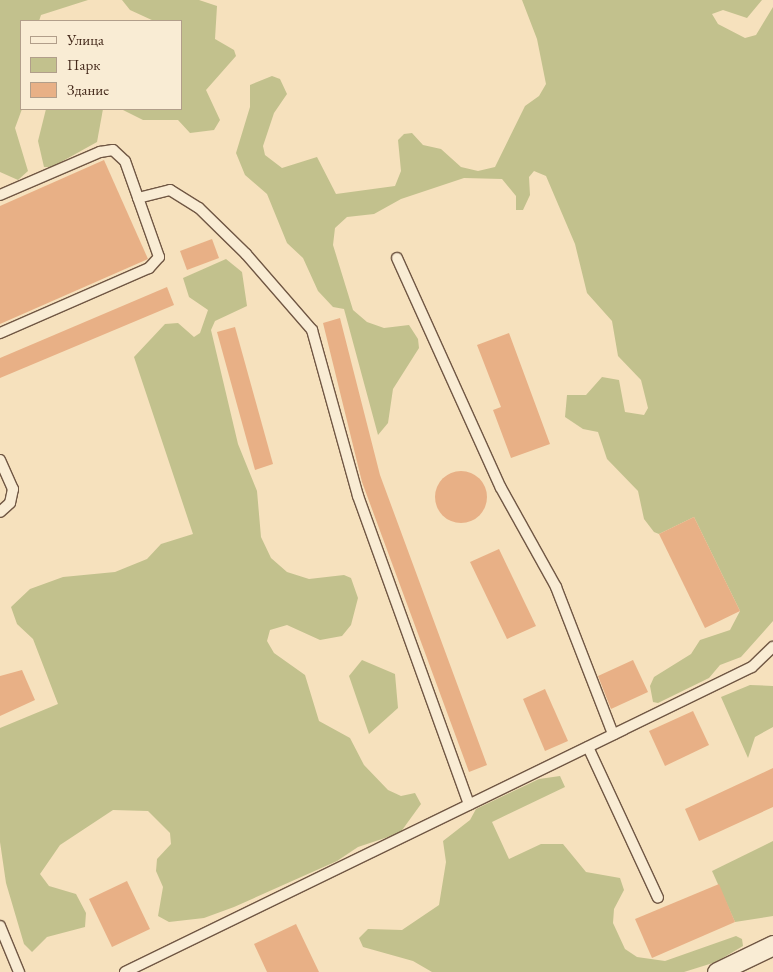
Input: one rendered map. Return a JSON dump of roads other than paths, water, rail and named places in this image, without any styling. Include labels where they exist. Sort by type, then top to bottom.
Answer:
[{"type":"street","points":[[717,972],[773,945]]},
{"type":"lane","points":[[0,195],[100,152],[113,150],[125,162],[158,246],[159,257],[150,268],[0,333]]},
{"type":"lane","points":[[138,198],[170,190],[199,208],[246,254],[312,330],[358,496],[469,805]]},
{"type":"lane","points":[[397,258],[501,488],[556,587],[613,734]]},
{"type":"lane","points":[[0,460],[13,489],[10,503],[0,512]]},
{"type":"lane","points":[[125,972],[752,667],[773,647]]},
{"type":"lane","points":[[588,747],[658,898]]},
{"type":"lane","points":[[0,926],[19,972]]}]
